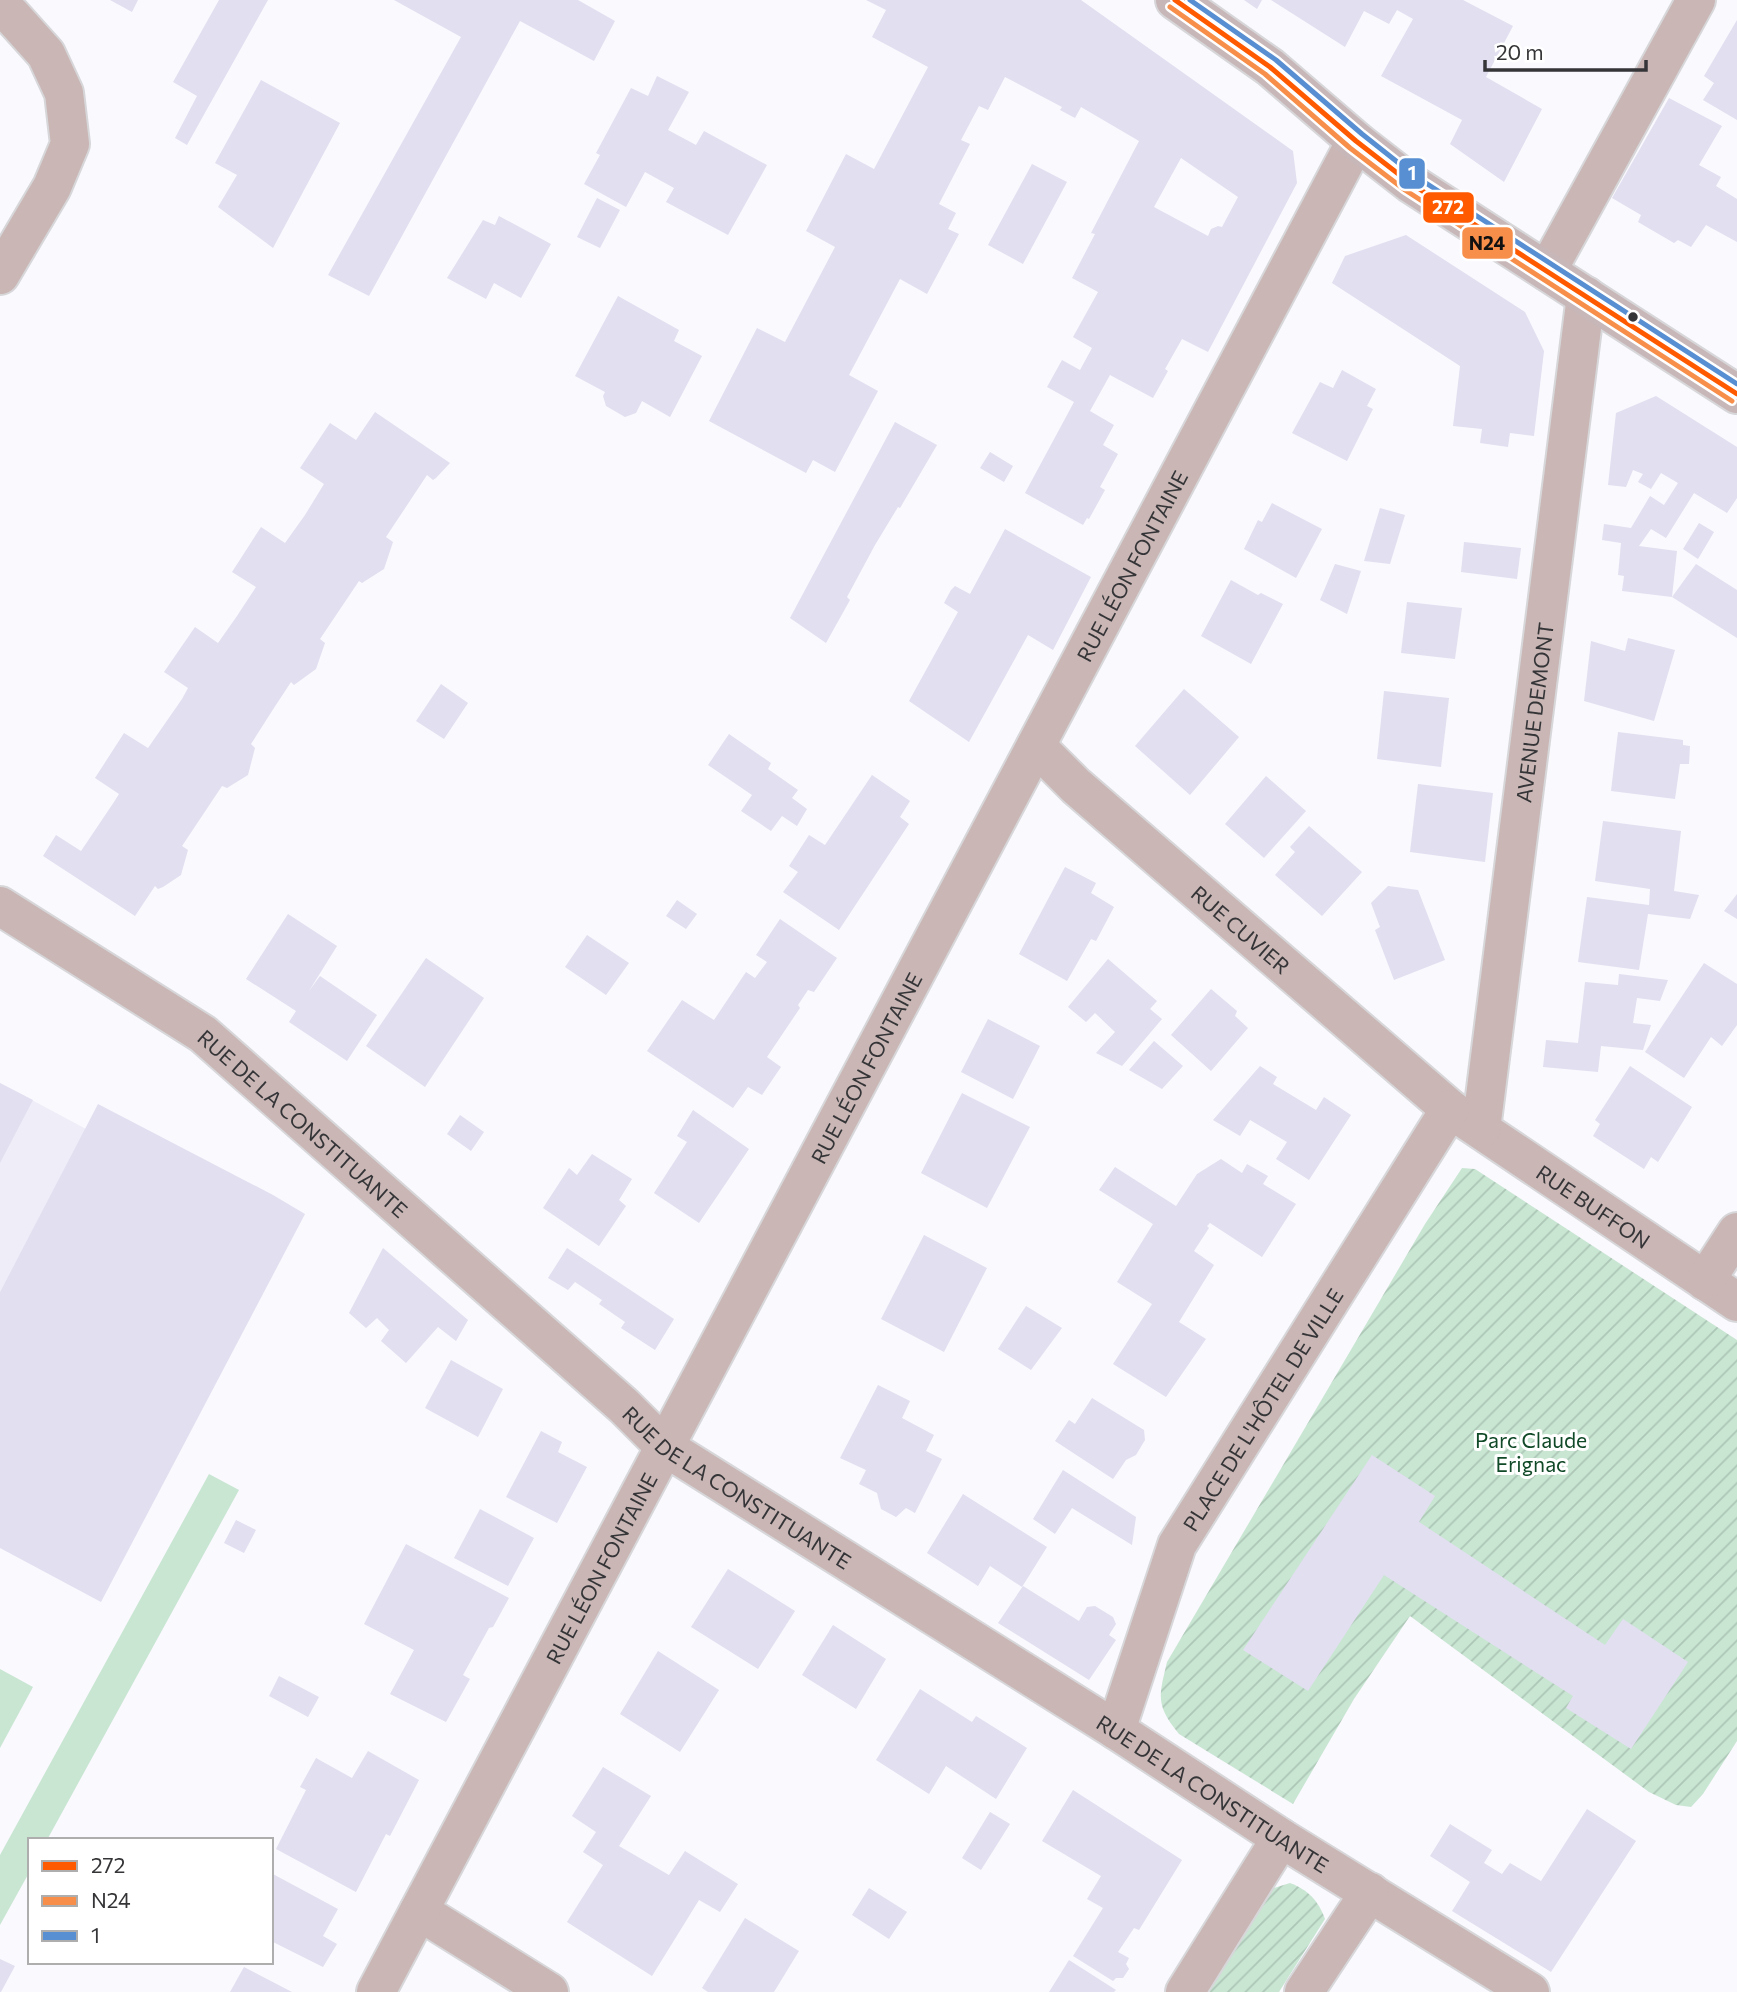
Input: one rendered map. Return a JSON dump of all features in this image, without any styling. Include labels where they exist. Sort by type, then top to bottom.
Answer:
[{"type":"main road","points":[[1175,0],[1270,67],[1356,141],[1410,183],[1737,394]]},
{"type":"street","points":[[1547,271],[1696,0]]},
{"type":"street","points":[[0,7],[11,15],[46,54],[64,93],[71,144],[52,187],[0,275]]},
{"type":"street","name":"RUE LÉON FONTAINE","points":[[376,1992],[1356,141]]},
{"type":"street","name":"AVENUE DEMONT","points":[[1466,1119],[1586,296]]},
{"type":"street","name":"RUE CUVIER","points":[[1036,746],[1076,786],[1466,1119]]},
{"type":"street","name":"RUE DE LA CONSTITUANTE","points":[[0,906],[203,1034],[614,1397],[665,1447],[1116,1730],[1281,1838],[1530,1992]]},
{"type":"street","name":"RUE BUFFON","points":[[1466,1119],[1737,1302]]},
{"type":"street","name":"PLACE DE L'HÔTEL DE VILLE","points":[[1116,1730],[1177,1545],[1466,1119]]},
{"type":"street","points":[[1705,1281],[1737,1231]]},
{"type":"street","points":[[1185,1992],[1281,1838]]},
{"type":"street","points":[[1304,1992],[1370,1892]]},
{"type":"street","points":[[419,1911],[549,1992]]},
{"type":"shaded area","points":[[0,1083],[86,1129],[0,1292]]},
{"type":"green space","name":"Parc Claude Erignac","points":[[1462,1168],[1475,1169],[1737,1340],[1737,1741],[1703,1794],[1691,1807],[1676,1805],[1649,1792],[1410,1616],[1354,1699],[1293,1804],[1179,1734],[1163,1707],[1161,1692],[1167,1662],[1425,1224]]},
{"type":"green space","points":[[209,1474],[239,1490],[48,1838],[28,1838],[28,1875],[0,1925],[0,1855]]},
{"type":"green space","points":[[0,1669],[33,1687],[0,1748]]},
{"type":"green space","points":[[1290,1883],[1312,1896],[1325,1919],[1279,1992],[1204,1992],[1263,1901],[1274,1888]]},
{"type":"building","points":[[110,0],[138,0],[132,12]]},
{"type":"building","points":[[219,0],[268,0],[187,145],[175,138],[197,96],[173,82]]},
{"type":"building","points":[[394,0],[578,0],[615,21],[594,61],[520,21],[369,296],[328,275],[461,37]]},
{"type":"building","points":[[866,0],[1081,0],[1293,151],[1297,183],[1208,352],[1182,339],[1153,398],[1110,375],[1090,411],[1114,425],[1103,445],[1118,454],[1100,487],[1105,490],[1083,525],[1025,493],[1074,402],[1047,387],[1062,360],[1080,370],[1092,348],[1073,337],[1098,292],[1072,278],[1095,234],[1091,233],[1139,141],[1081,107],[1075,118],[1060,110],[1062,107],[1005,77],[988,110],[979,106],[961,140],[970,144],[939,204],[956,213],[948,229],[959,234],[927,294],[900,279],[849,375],[878,391],[835,472],[813,460],[806,473],[709,421],[757,328],[785,342],[835,247],[806,231],[846,154],[874,169],[928,67],[872,37],[886,10]],"holes":[[[1181,158],[1238,197],[1222,227],[1211,229],[1208,236],[1154,207]]]},
{"type":"building","points":[[1244,0],[1262,0],[1257,9]]},
{"type":"building","points":[[1271,0],[1463,0],[1513,26],[1486,77],[1542,109],[1504,182],[1450,144],[1462,120],[1381,76],[1413,19],[1397,10],[1389,24],[1364,11],[1345,47]]},
{"type":"building","points":[[1737,20],[1737,120],[1703,100],[1714,83],[1704,76]]},
{"type":"building","points":[[657,76],[689,92],[668,130],[696,145],[704,131],[767,165],[728,235],[666,202],[674,188],[645,172],[626,207],[584,184],[600,155],[596,153],[631,88],[648,96]]},
{"type":"building","points":[[261,80],[340,123],[273,248],[218,207],[237,175],[215,163]]},
{"type":"building","points":[[1669,98],[1722,126],[1699,165],[1721,177],[1716,186],[1737,199],[1737,242],[1706,225],[1691,247],[1678,240],[1674,243],[1638,222],[1641,215],[1612,198]]},
{"type":"building","points":[[1032,164],[1067,182],[1023,264],[988,245]]},
{"type":"building","points":[[597,198],[620,210],[600,248],[577,237]]},
{"type":"building","points":[[499,216],[551,244],[521,298],[494,283],[486,299],[447,278],[483,220],[495,225]]},
{"type":"building","points":[[1406,235],[1525,312],[1544,351],[1534,436],[1510,433],[1508,447],[1480,443],[1482,429],[1453,426],[1460,366],[1332,283],[1345,256]]},
{"type":"building","points":[[618,296],[679,330],[674,341],[702,356],[670,417],[642,401],[636,413],[625,417],[606,406],[603,396],[605,392],[575,376]]},
{"type":"building","points":[[1342,370],[1376,389],[1367,406],[1373,409],[1347,461],[1292,433],[1320,382],[1333,388]]},
{"type":"building","points":[[1656,396],[1737,447],[1737,498],[1727,513],[1694,493],[1666,538],[1651,529],[1639,546],[1677,551],[1672,597],[1622,591],[1624,576],[1618,575],[1621,543],[1602,540],[1604,524],[1631,528],[1650,496],[1664,505],[1678,483],[1661,473],[1651,489],[1638,482],[1643,474],[1633,470],[1626,487],[1608,485],[1616,413]]},
{"type":"building","points":[[375,412],[450,463],[433,480],[427,475],[386,537],[393,542],[384,569],[362,583],[359,581],[320,639],[325,643],[316,669],[294,685],[291,682],[272,711],[251,744],[255,748],[248,775],[227,788],[222,786],[182,846],[188,850],[181,875],[163,887],[158,889],[155,886],[135,916],[43,856],[56,835],[81,851],[114,802],[119,794],[95,778],[124,733],[148,748],[182,699],[188,688],[164,672],[195,627],[218,643],[237,616],[256,587],[232,572],[261,527],[285,543],[305,515],[324,484],[300,468],[330,423],[356,440]]},
{"type":"building","points":[[895,422],[937,445],[875,545],[847,597],[850,600],[826,643],[790,618]]},
{"type":"building","points":[[990,452],[1013,466],[1004,482],[980,468]]},
{"type":"building","points":[[1272,503],[1322,529],[1296,578],[1244,549],[1258,520],[1262,522]]},
{"type":"building","points":[[1380,508],[1405,515],[1390,564],[1364,561]]},
{"type":"building","points":[[1699,523],[1714,532],[1698,559],[1683,549]]},
{"type":"building","points":[[1005,529],[1091,577],[1053,650],[1028,635],[969,742],[909,701],[958,612],[944,603],[951,590],[955,586],[970,594]]},
{"type":"building","points":[[1464,542],[1521,548],[1517,579],[1461,572]]},
{"type":"building","points":[[1335,564],[1361,571],[1347,614],[1320,600]]},
{"type":"building","points":[[1696,564],[1737,590],[1737,638],[1672,597]]},
{"type":"building","points":[[1231,580],[1258,595],[1261,593],[1283,604],[1251,664],[1201,636]]},
{"type":"building","points":[[1407,602],[1462,608],[1455,659],[1401,653]]},
{"type":"building","points":[[1628,638],[1675,650],[1654,721],[1584,701],[1591,641],[1625,651]]},
{"type":"building","points":[[441,684],[468,703],[444,739],[416,721]]},
{"type":"building","points":[[1184,689],[1239,737],[1190,795],[1135,746]]},
{"type":"building","points":[[1384,691],[1449,698],[1441,767],[1377,759]]},
{"type":"building","points":[[1618,732],[1683,740],[1683,745],[1690,746],[1689,764],[1680,764],[1675,799],[1611,791]]},
{"type":"building","points":[[729,734],[771,763],[768,769],[798,790],[792,798],[807,809],[797,826],[782,816],[771,831],[741,811],[752,795],[708,765]]},
{"type":"building","points":[[872,775],[910,801],[900,817],[909,824],[839,930],[783,892],[798,872],[789,866],[809,835],[825,845]]},
{"type":"building","points":[[1266,776],[1306,811],[1264,858],[1225,824]]},
{"type":"building","points":[[1418,784],[1493,793],[1485,862],[1410,852]]},
{"type":"building","points":[[1603,821],[1681,831],[1674,891],[1699,895],[1690,919],[1648,914],[1639,970],[1578,962],[1587,897],[1649,905],[1650,889],[1595,881]]},
{"type":"building","points":[[1309,826],[1362,872],[1322,916],[1275,875],[1295,852],[1290,847]]},
{"type":"building","points":[[1065,867],[1096,883],[1091,893],[1114,907],[1096,941],[1091,939],[1067,981],[1019,954]]},
{"type":"building","points":[[1388,886],[1418,890],[1445,960],[1394,980],[1375,930],[1380,927],[1371,903]]},
{"type":"building","points":[[1737,894],[1737,919],[1724,911]]},
{"type":"building","points":[[677,900],[697,914],[686,929],[666,916]]},
{"type":"building","points":[[288,914],[337,946],[309,991],[320,976],[377,1015],[347,1061],[289,1022],[296,1011],[246,979]]},
{"type":"building","points":[[780,919],[837,958],[814,992],[808,990],[798,1005],[800,1008],[767,1057],[781,1067],[762,1095],[748,1087],[733,1108],[647,1051],[682,1000],[714,1020],[746,972],[755,978],[767,962],[756,955]]},
{"type":"building","points":[[587,935],[629,963],[606,995],[565,967]]},
{"type":"building","points":[[426,958],[484,998],[425,1087],[366,1046]]},
{"type":"building","points":[[1108,959],[1157,1001],[1150,1009],[1162,1019],[1122,1066],[1096,1053],[1115,1032],[1095,1013],[1086,1022],[1068,1007]]},
{"type":"building","points":[[1704,963],[1737,984],[1737,1025],[1722,1046],[1711,1037],[1684,1078],[1645,1052]]},
{"type":"building","points":[[1619,974],[1668,980],[1660,1001],[1637,998],[1633,1023],[1651,1025],[1643,1050],[1601,1046],[1598,1072],[1543,1067],[1546,1040],[1578,1043],[1585,982],[1618,985]]},
{"type":"building","points":[[1211,989],[1237,1011],[1235,1016],[1248,1028],[1211,1071],[1171,1035]]},
{"type":"building","points":[[988,1019],[1040,1046],[1013,1099],[961,1072]]},
{"type":"building","points":[[1154,1041],[1183,1066],[1162,1089],[1129,1070]]},
{"type":"building","points":[[1260,1066],[1277,1077],[1273,1084],[1316,1110],[1324,1097],[1351,1115],[1309,1180],[1276,1159],[1287,1142],[1250,1120],[1240,1136],[1213,1120]]},
{"type":"building","points":[[1630,1066],[1692,1107],[1658,1162],[1651,1157],[1644,1169],[1593,1136],[1600,1124],[1595,1120]]},
{"type":"building","points":[[0,1083],[33,1100],[0,1163]]},
{"type":"building","points":[[962,1093],[1030,1127],[987,1208],[921,1173]]},
{"type":"building","points":[[98,1104],[305,1214],[101,1602],[0,1548],[0,1292]]},
{"type":"building","points":[[693,1110],[749,1149],[699,1223],[654,1193],[687,1142],[677,1136]]},
{"type":"building","points":[[460,1115],[484,1132],[471,1151],[447,1134]]},
{"type":"building","points":[[592,1154],[632,1179],[619,1200],[626,1206],[599,1246],[543,1208],[569,1168],[577,1175]]},
{"type":"building","points":[[1221,1159],[1242,1173],[1247,1164],[1268,1176],[1263,1184],[1296,1204],[1262,1257],[1210,1223],[1207,1226],[1209,1228],[1194,1251],[1214,1265],[1179,1322],[1206,1339],[1166,1397],[1113,1364],[1152,1304],[1117,1282],[1153,1224],[1099,1190],[1115,1167],[1176,1206],[1197,1174]]},
{"type":"building","points":[[924,1235],[987,1268],[944,1352],[881,1319]]},
{"type":"building","points":[[383,1248],[468,1320],[456,1341],[438,1327],[406,1363],[381,1341],[389,1330],[377,1318],[366,1328],[349,1313]]},
{"type":"building","points":[[567,1248],[674,1319],[655,1350],[621,1328],[625,1322],[599,1304],[602,1300],[575,1282],[568,1290],[548,1278]]},
{"type":"building","points":[[1026,1306],[1062,1328],[1031,1370],[998,1349]]},
{"type":"building","points":[[451,1360],[503,1389],[478,1437],[425,1408]]},
{"type":"building","points":[[878,1385],[910,1401],[902,1418],[934,1435],[926,1451],[942,1459],[915,1513],[906,1508],[896,1517],[881,1509],[877,1493],[859,1484],[866,1470],[840,1458]]},
{"type":"building","points":[[1092,1398],[1144,1430],[1145,1440],[1136,1455],[1126,1460],[1113,1479],[1055,1441],[1069,1420],[1075,1424]]},
{"type":"building","points":[[541,1431],[562,1442],[558,1452],[587,1467],[557,1523],[506,1497]]},
{"type":"building","points":[[1372,1455],[1435,1496],[1419,1522],[1605,1645],[1623,1619],[1688,1662],[1631,1749],[1566,1708],[1573,1696],[1384,1575],[1308,1691],[1243,1650]]},
{"type":"building","points":[[1063,1470],[1136,1517],[1132,1545],[1072,1508],[1055,1534],[1033,1519]]},
{"type":"building","points":[[963,1494],[1047,1547],[1022,1587],[990,1566],[978,1586],[927,1553]]},
{"type":"building","points":[[480,1509],[534,1538],[508,1586],[454,1558]]},
{"type":"building","points":[[236,1520],[256,1530],[244,1553],[224,1543]]},
{"type":"building","points":[[406,1544],[509,1598],[463,1675],[470,1679],[446,1722],[390,1694],[414,1650],[364,1624]]},
{"type":"building","points":[[728,1569],[795,1611],[758,1669],[691,1627]]},
{"type":"building","points":[[1023,1586],[1079,1621],[1087,1607],[1095,1606],[1113,1617],[1116,1624],[1109,1635],[1116,1640],[1089,1680],[998,1623]]},
{"type":"building","points":[[833,1625],[886,1659],[856,1709],[802,1675]]},
{"type":"building","points":[[658,1651],[719,1690],[680,1752],[620,1714]]},
{"type":"building","points":[[279,1676],[319,1697],[308,1717],[269,1696]]},
{"type":"building","points":[[920,1689],[972,1722],[976,1716],[1027,1748],[996,1799],[946,1766],[929,1794],[876,1760]]},
{"type":"building","points":[[368,1751],[419,1780],[390,1836],[386,1834],[356,1892],[276,1849],[306,1790],[300,1787],[316,1758],[352,1778]]},
{"type":"building","points":[[603,1767],[651,1796],[619,1846],[669,1875],[685,1851],[738,1884],[720,1912],[699,1900],[652,1976],[567,1922],[603,1865],[583,1852],[596,1832],[572,1816]]},
{"type":"building","points":[[1073,1790],[1182,1860],[1139,1930],[1134,1928],[1118,1952],[1129,1958],[1126,1964],[1129,1969],[1123,1978],[1113,1981],[1073,1956],[1103,1908],[1087,1899],[1101,1876],[1042,1841]]},
{"type":"building","points":[[1587,1809],[1636,1841],[1551,1972],[1452,1911],[1470,1882],[1430,1856],[1450,1824],[1492,1850],[1484,1863],[1502,1874],[1510,1863],[1541,1881]]},
{"type":"building","points":[[990,1812],[1010,1824],[981,1870],[962,1858]]},
{"type":"building","points":[[273,1874],[338,1909],[323,1936],[337,1944],[323,1967],[273,1942]]},
{"type":"building","points":[[869,1888],[907,1912],[889,1939],[852,1915]]},
{"type":"building","points":[[745,1918],[799,1951],[774,1992],[708,1992],[702,1988]]},
{"type":"building","points":[[0,1959],[15,1966],[1,1992],[0,1992]]},
{"type":"building","points":[[1069,1960],[1116,1990],[1049,1992]]},
{"type":"building","points":[[244,1967],[292,1992],[230,1992]]},
{"type":"transit line","name":"272","points":[[1175,0],[1270,67],[1356,141],[1410,183],[1737,394]]},
{"type":"transit line","name":"1","points":[[1190,0],[1276,60],[1415,176],[1737,384]]},
{"type":"transit line","name":"N24","points":[[1170,7],[1265,74],[1350,148],[1405,190],[1732,401]]}]
